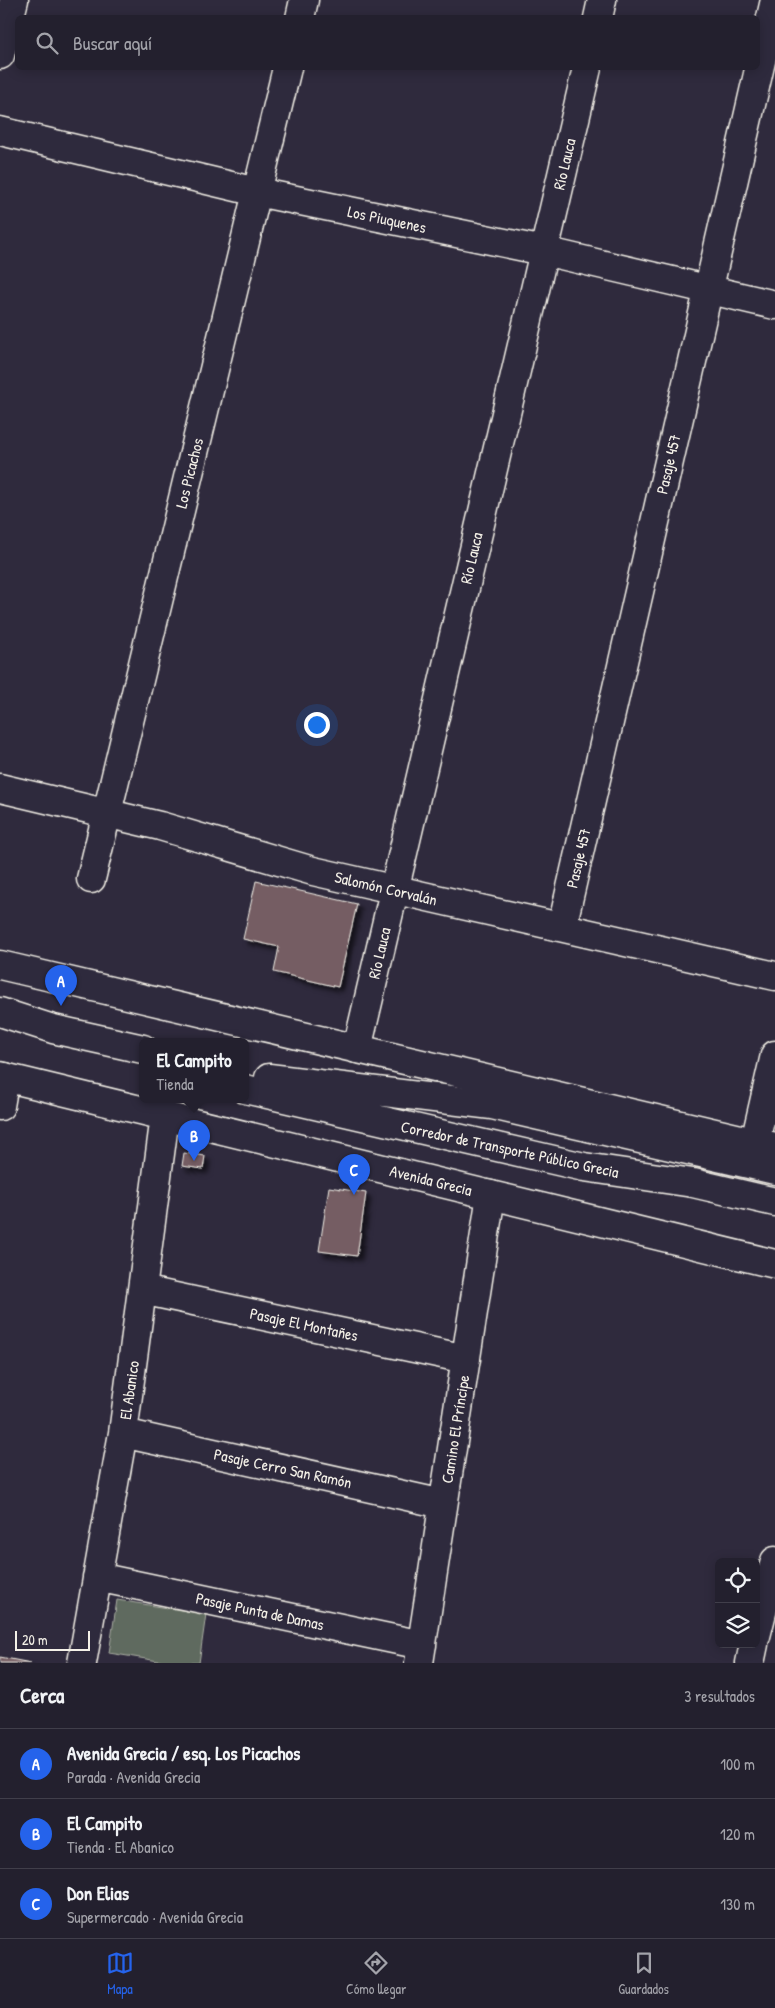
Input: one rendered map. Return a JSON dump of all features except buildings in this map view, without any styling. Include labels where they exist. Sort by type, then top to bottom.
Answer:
[{"type":"street","points":[[0,55],[14,0]]},
{"type":"street","points":[[301,15],[304,0]]},
{"type":"street","points":[[599,15],[602,0]]},
{"type":"street","name":"Pasaje 457","points":[[760,66],[775,0]]},
{"type":"street","name":"Los Picachos","points":[[91,878],[288,70]]},
{"type":"street","name":"Río Lauca","points":[[357,1049],[587,70]]},
{"type":"street","name":"Pasaje 457","points":[[562,927],[759,70]]},
{"type":"street","name":"Los Piuquenes","points":[[0,131],[257,192],[544,251],[775,305]]},
{"type":"street","name":"Salomón Corvalán","points":[[0,788],[160,826],[313,872],[775,976]]},
{"type":"street","points":[[0,965],[765,1145],[775,1055]]},
{"type":"street","points":[[0,1012],[52,1029],[139,1048]]},
{"type":"street","points":[[0,1032],[139,1064]]},
{"type":"street","name":"Corredor de Transporte Público Grecia","points":[[249,1074],[278,1080],[492,1105],[775,1170]]},
{"type":"street","points":[[0,1106],[2,1077]]},
{"type":"street","name":"Avenida Grecia","points":[[2,1077],[775,1264]]},
{"type":"street","name":"Corredor de Transporte Público Grecia","points":[[249,1090],[584,1167],[693,1183],[775,1202]]},
{"type":"street","name":"El Abanico","points":[[82,1663],[123,1433],[165,1116]]},
{"type":"street","name":"Camino El Príncipe","points":[[420,1654],[491,1195]]},
{"type":"street","name":"Pasaje El Montañes","points":[[142,1290],[466,1359]]},
{"type":"street","name":"Pasaje Cerro San Ramón","points":[[123,1433],[443,1504]]},
{"type":"street","points":[[760,1621],[775,1564]]},
{"type":"street","name":"Pasaje Punta de Damas","points":[[98,1577],[420,1654]]},
{"type":"street","points":[[750,1663],[753,1648]]},
{"type":"green space","points":[[117,1600],[206,1614],[199,1663],[171,1663],[109,1653]]},
{"type":"place","name":"Avenida Grecia / esq. Los Picachos","points":[[61,1006]]},
{"type":"place","name":"El Campito","points":[[194,1161]]},
{"type":"place","name":"Don Elias","points":[[354,1195]]}]
